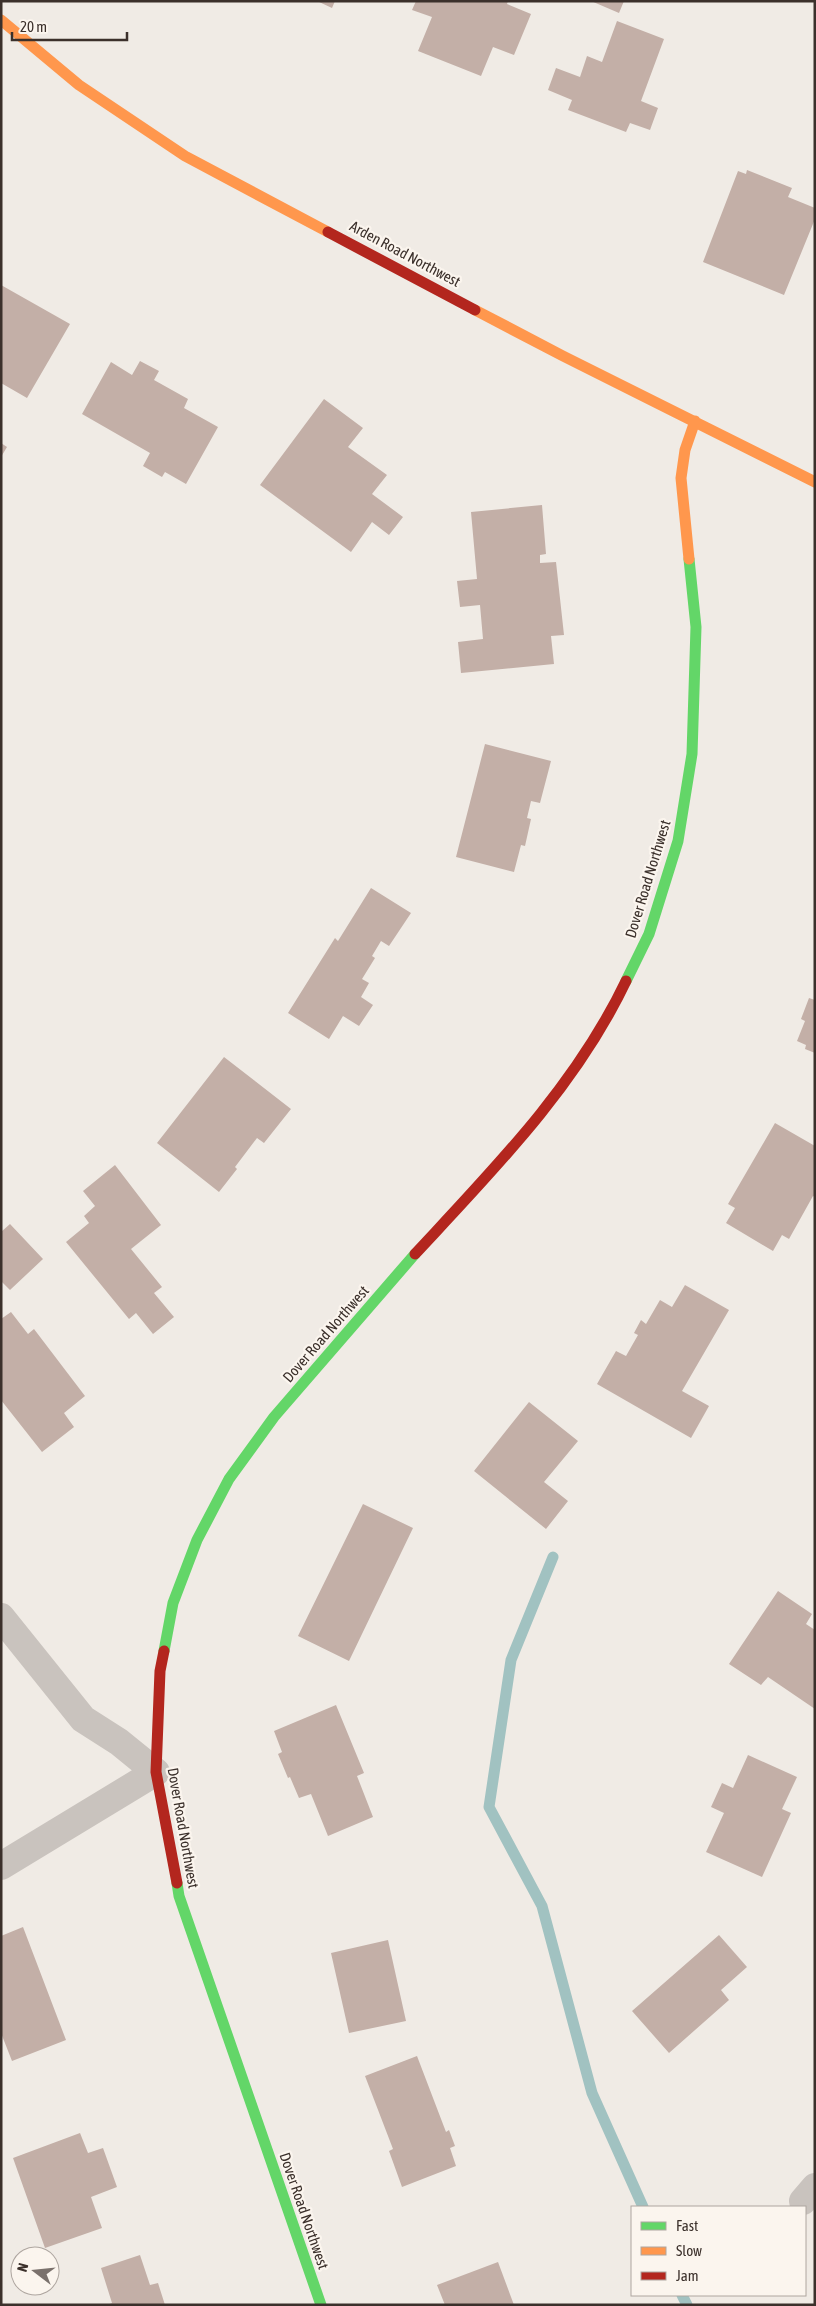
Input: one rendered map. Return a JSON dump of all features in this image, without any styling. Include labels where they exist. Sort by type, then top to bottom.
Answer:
[{"type":"street","name":"Arden Road Northwest","points":[[1,20],[79,85],[184,156],[563,356],[815,482]]},
{"type":"street","name":"Dover Road Northwest","points":[[321,2305],[179,1896],[156,1772],[160,1671],[174,1603],[197,1540],[229,1479],[281,1410],[404,1266],[509,1153],[563,1086],[611,1013],[649,934],[678,841],[692,754],[696,627],[681,478],[685,450],[695,421]]},
{"type":"street","points":[[1,1617],[83,1719],[119,1742],[156,1772],[1,1866]]},
{"type":"building","points":[[317,1],[335,1],[332,8]]},
{"type":"building","points":[[416,1],[508,1],[507,4],[531,14],[514,55],[493,47],[481,76],[418,51],[432,17],[412,10]]},
{"type":"building","points":[[591,1],[624,1],[619,13]]},
{"type":"building","points":[[617,21],[664,39],[641,101],[658,108],[650,130],[630,123],[626,132],[568,110],[572,100],[548,90],[556,68],[580,77],[587,56],[602,62]]},
{"type":"building","points":[[747,170],[792,188],[788,197],[815,208],[815,219],[784,295],[703,262],[738,171],[746,174]]},
{"type":"building","points":[[1,285],[70,324],[27,398],[1,383]]},
{"type":"building","points":[[140,361],[159,371],[154,380],[188,399],[184,408],[218,427],[186,484],[165,472],[162,477],[143,466],[150,453],[82,414],[111,362],[132,375]]},
{"type":"building","points":[[324,399],[363,428],[348,447],[387,475],[372,494],[403,517],[389,535],[372,522],[351,552],[260,485]]},
{"type":"building","points":[[1,443],[7,447],[1,457]]},
{"type":"building","points":[[542,505],[546,554],[540,555],[540,563],[556,562],[564,635],[551,636],[554,664],[461,673],[458,642],[483,639],[480,605],[460,607],[457,581],[477,579],[471,512]]},
{"type":"building","points":[[485,744],[551,761],[540,803],[531,801],[527,818],[531,819],[525,846],[521,845],[514,872],[456,857]]},
{"type":"building","points":[[371,888],[411,913],[389,946],[381,941],[372,956],[375,958],[362,979],[369,983],[361,997],[373,1005],[359,1026],[343,1016],[329,1039],[288,1013],[335,938],[338,941]]},
{"type":"building","points":[[809,998],[815,1000],[815,1053],[805,1049],[806,1045],[797,1041],[805,1021],[801,1019]]},
{"type":"building","points":[[224,1057],[291,1109],[264,1143],[257,1138],[219,1192],[157,1143]]},
{"type":"building","points":[[775,1123],[815,1146],[815,1197],[813,1196],[789,1239],[782,1235],[773,1251],[726,1223],[735,1208],[728,1204]]},
{"type":"building","points":[[115,1165],[161,1225],[131,1249],[162,1287],[154,1293],[174,1317],[153,1334],[136,1313],[129,1319],[66,1242],[89,1223],[84,1216],[95,1206],[83,1191]]},
{"type":"building","points":[[10,1224],[43,1259],[10,1290],[1,1281],[1,1232]]},
{"type":"building","points":[[685,1285],[729,1310],[682,1391],[709,1406],[691,1438],[597,1384],[616,1351],[626,1356],[638,1335],[634,1333],[641,1320],[646,1324],[660,1300],[672,1307]]},
{"type":"building","points":[[11,1312],[28,1334],[34,1329],[85,1396],[64,1413],[74,1427],[42,1452],[1,1400],[1,1319]]},
{"type":"building","points":[[529,1402],[578,1441],[544,1482],[568,1501],[546,1529],[474,1471]]},
{"type":"building","points":[[363,1504],[413,1528],[349,1661],[298,1636]]},
{"type":"building","points":[[778,1591],[812,1614],[806,1624],[815,1630],[815,1709],[768,1677],[761,1685],[729,1664]]},
{"type":"building","points":[[336,1705],[364,1773],[357,1776],[373,1817],[328,1836],[311,1794],[299,1798],[290,1777],[288,1778],[278,1754],[282,1752],[274,1731]]},
{"type":"building","points":[[748,1755],[797,1777],[782,1809],[791,1813],[762,1877],[706,1852],[724,1813],[711,1807],[722,1783],[733,1788]]},
{"type":"building","points":[[23,1927],[66,2040],[12,2061],[1,2033],[1,1936]]},
{"type":"building","points":[[719,1935],[747,1967],[721,1990],[729,2000],[669,2053],[632,2011]]},
{"type":"building","points":[[388,1940],[406,2021],[349,2033],[331,1953]]},
{"type":"building","points":[[417,2056],[446,2132],[449,2130],[455,2146],[450,2148],[456,2166],[402,2187],[389,2151],[393,2149],[365,2076]]},
{"type":"building","points":[[80,2133],[88,2153],[103,2148],[117,2187],[91,2197],[102,2228],[51,2246],[44,2246],[13,2158]]},
{"type":"building","points":[[140,2255],[150,2285],[158,2283],[165,2305],[107,2305],[112,2303],[101,2268]]},
{"type":"building","points":[[498,2262],[514,2305],[445,2305],[437,2285]]},
{"type":"waterway","points":[[553,1557],[511,1660],[489,1807],[542,1906],[592,2093],[643,2206]]},
{"type":"waterway","points":[[682,2296],[687,2305]]},
{"type":"traffic: fast","points":[[626,981],[649,934],[678,841],[692,754],[696,627],[689,559]]},
{"type":"traffic: fast","points":[[164,1651],[173,1603],[197,1540],[229,1479],[274,1417],[415,1254]]},
{"type":"traffic: fast","points":[[177,1883],[179,1896],[321,2305]]},
{"type":"traffic: slow","points":[[1,20],[79,85],[185,156],[328,232]]},
{"type":"traffic: slow","points":[[475,310],[815,482]]},
{"type":"traffic: slow","points":[[689,559],[681,478],[685,450],[695,421]]},
{"type":"traffic: jam","points":[[328,232],[475,310]]},
{"type":"traffic: jam","points":[[415,1254],[503,1158],[558,1091],[606,1019],[626,981]]},
{"type":"traffic: jam","points":[[164,1651],[160,1671],[156,1772],[177,1883]]}]
